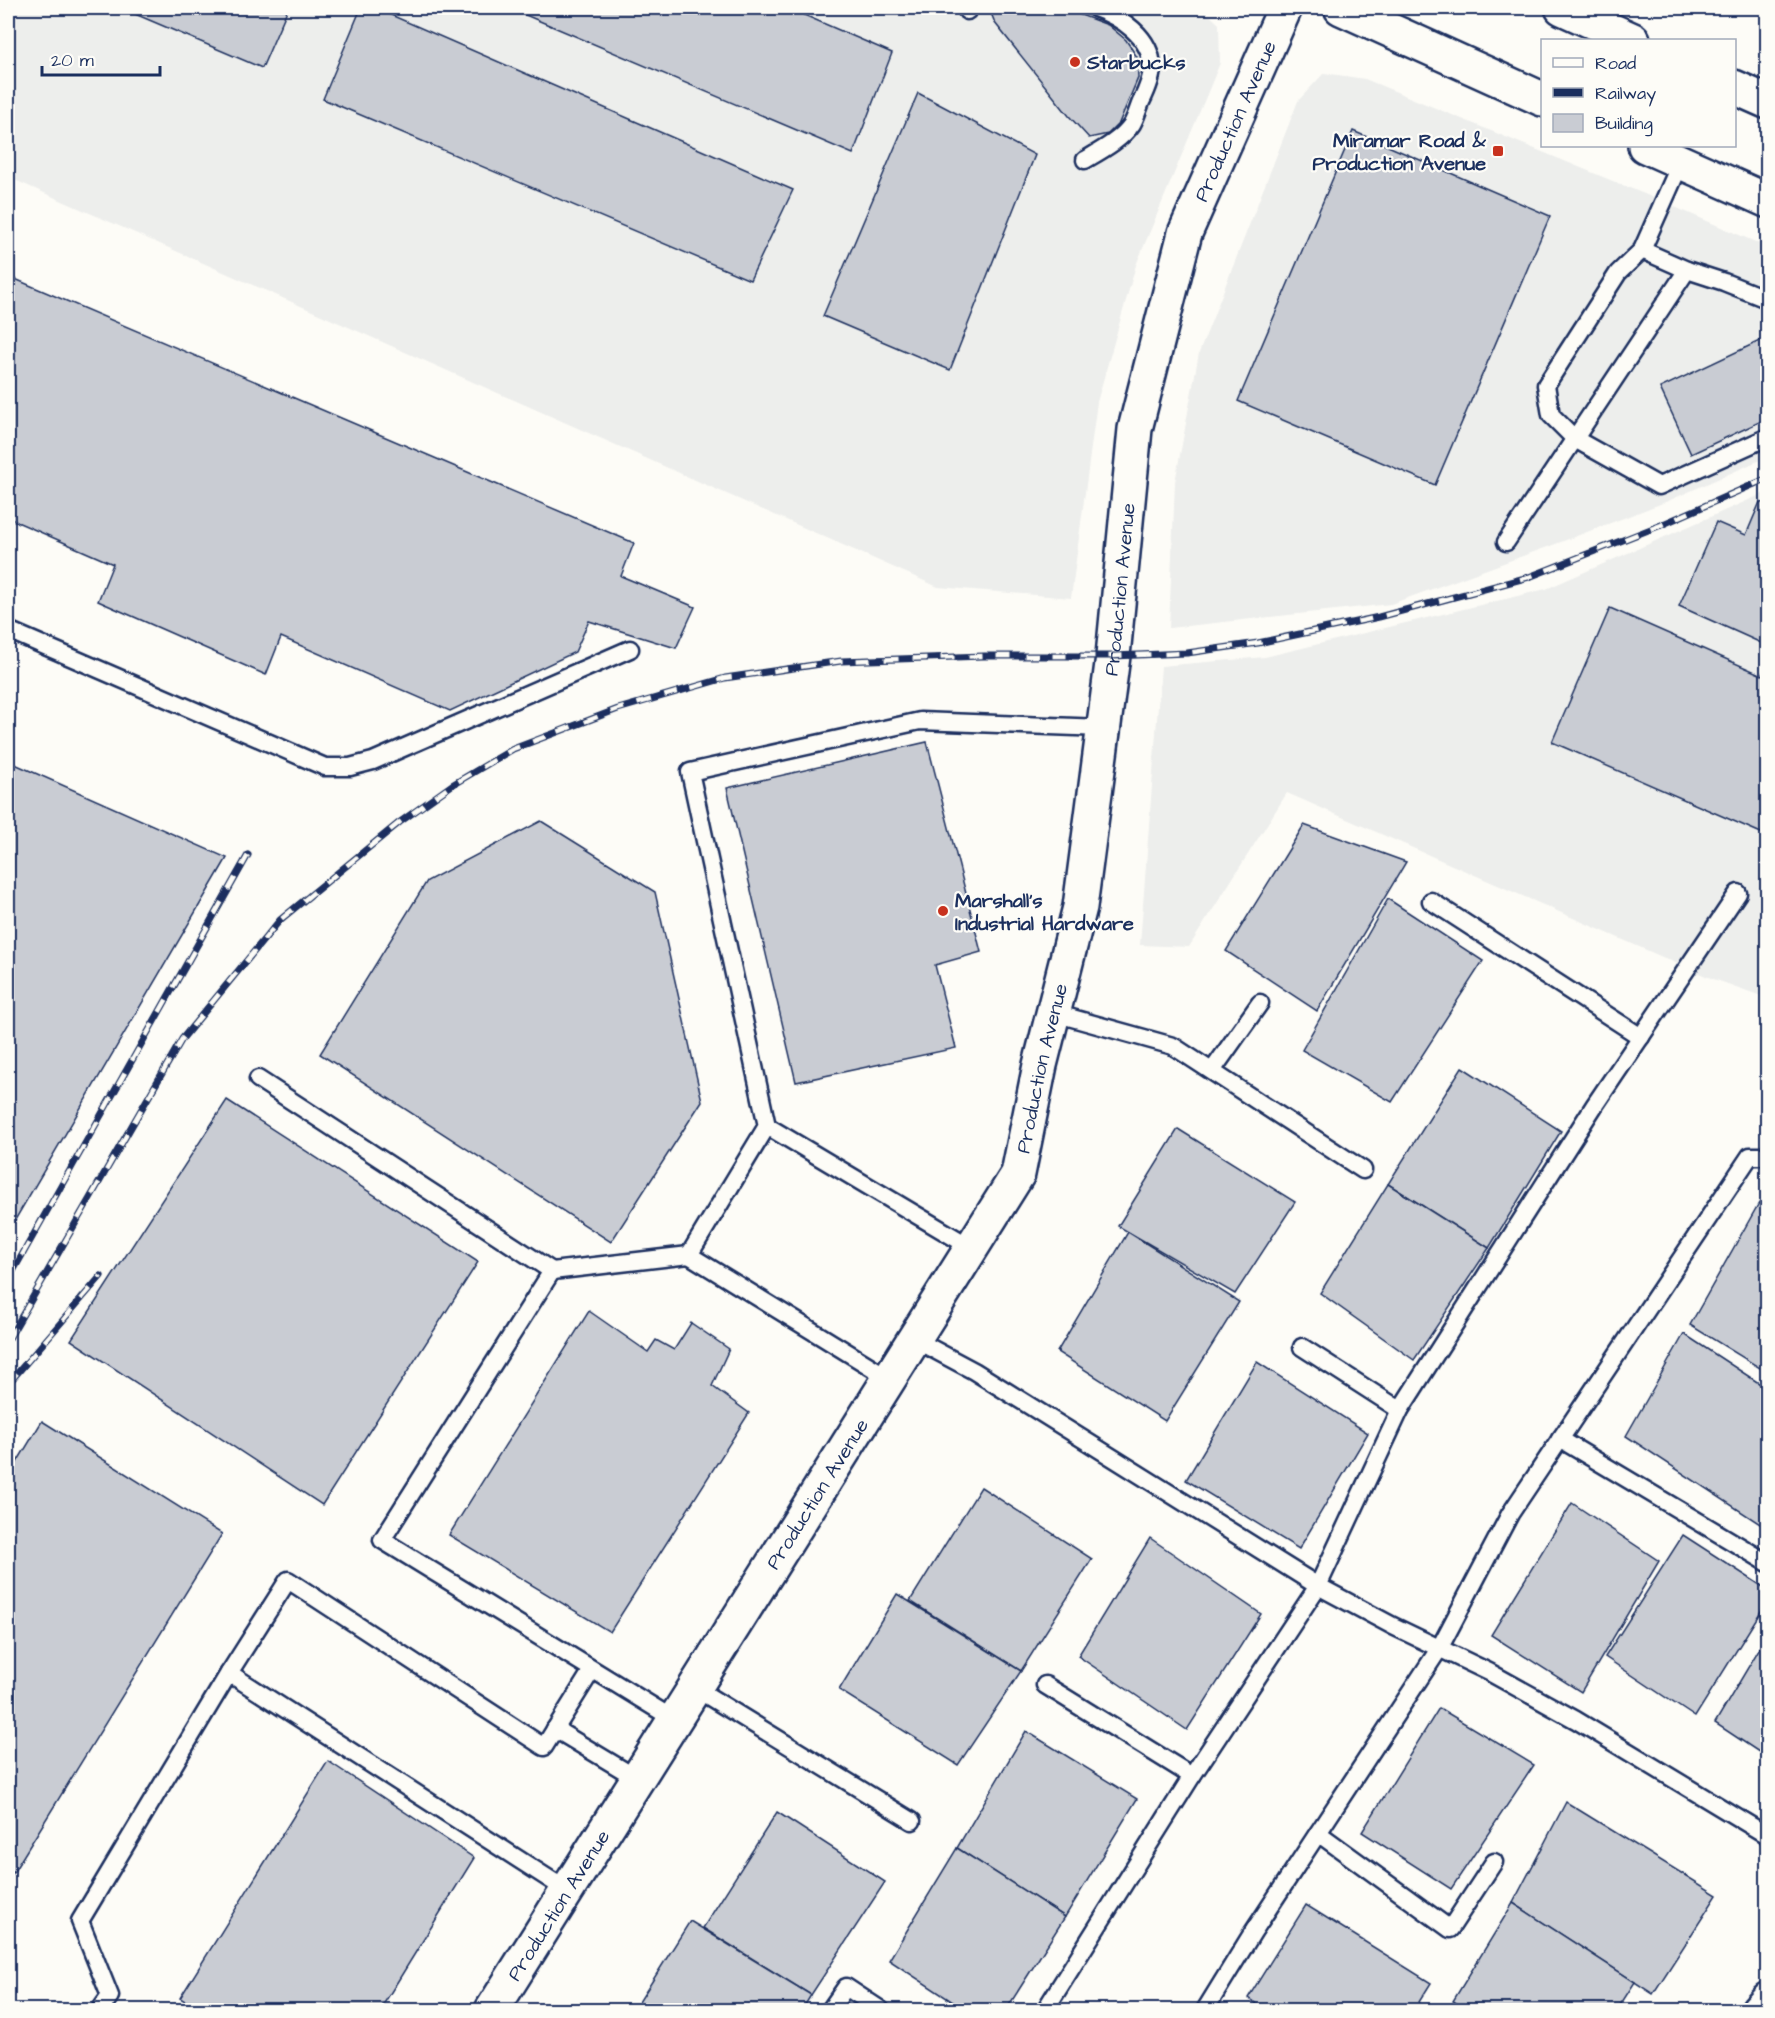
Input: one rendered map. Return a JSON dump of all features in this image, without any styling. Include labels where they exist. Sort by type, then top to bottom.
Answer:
[{"type":"street","name":"Production Avenue","points":[[493,2010],[1018,1174],[1040,1065],[1080,907],[1113,656],[1135,429],[1185,233],[1285,8]]},
{"type":"street","points":[[1341,8],[1541,99]]},
{"type":"street","points":[[1562,8],[1632,39]]},
{"type":"street","points":[[1736,88],[1767,102]]},
{"type":"street","points":[[1647,147],[1767,201]]},
{"type":"street","points":[[1758,2010],[1767,1999]]},
{"type":"lane","points":[[1085,160],[1109,146],[1132,123],[1148,86],[1152,68],[1148,48],[1139,37],[1117,18],[1095,8]]},
{"type":"lane","points":[[1681,162],[1642,250],[1618,273],[1546,385],[1551,415],[1575,439],[1659,486],[1767,436]]},
{"type":"lane","points":[[1642,250],[1687,270],[1766,296]]},
{"type":"lane","points":[[1506,542],[1687,270]]},
{"type":"lane","points":[[8,630],[325,767],[350,767],[373,761],[630,649]]},
{"type":"lane","points":[[689,1255],[768,1126],[690,772],[920,721],[1103,728]]},
{"type":"lane","points":[[1045,2010],[1192,1776],[1318,1586],[1400,1410],[1594,1106],[1738,893]]},
{"type":"lane","points":[[1431,901],[1641,1037]]},
{"type":"lane","points":[[1212,1071],[1260,1003]]},
{"type":"lane","points":[[1053,1013],[1173,1046],[1363,1170]]},
{"type":"lane","points":[[258,1079],[552,1271],[689,1255],[890,1378]]},
{"type":"lane","points":[[768,1126],[972,1248]]},
{"type":"lane","points":[[1205,2010],[1253,1932],[1439,1649],[1510,1514],[1750,1156],[1767,1156]]},
{"type":"lane","points":[[552,1271],[382,1540],[675,1720]]},
{"type":"lane","points":[[915,1339],[974,1371],[1318,1586],[1439,1649],[1489,1672],[1576,1720],[1767,1836]]},
{"type":"lane","points":[[1302,1347],[1400,1410]]},
{"type":"lane","points":[[1560,1439],[1767,1563]]},
{"type":"lane","points":[[100,2010],[110,1996],[80,1921],[229,1673],[288,1580],[544,1747],[592,1670]]},
{"type":"lane","points":[[229,1673],[568,1891]]},
{"type":"lane","points":[[1044,1685],[1192,1776]]},
{"type":"lane","points":[[695,1688],[912,1821]]},
{"type":"lane","points":[[555,1729],[638,1779]]},
{"type":"lane","points":[[1318,1833],[1449,1929],[1494,1862]]},
{"type":"lane","points":[[830,2010],[846,1987],[881,2010]]},
{"type":"shaded area","points":[[8,8],[1202,8],[1219,24],[1220,63],[1136,265],[1097,402],[1071,598],[938,587],[8,177]]},
{"type":"shaded area","points":[[1324,73],[1365,79],[1767,247],[1767,457],[1668,501],[1391,604],[1169,628],[1175,482],[1199,353],[1298,101]]},
{"type":"shaded area","points":[[1767,492],[1767,998],[1708,977],[1287,793],[1189,947],[1140,945],[1161,666],[1265,657],[1546,589]]},
{"type":"building","points":[[121,8],[288,8],[262,68]]},
{"type":"building","points":[[361,8],[375,8],[793,190],[750,280],[323,99]]},
{"type":"building","points":[[509,8],[788,8],[892,53],[853,154]]},
{"type":"building","points":[[996,8],[1062,8],[1108,25],[1126,40],[1137,57],[1138,78],[1119,123],[1108,134],[1089,138],[1069,116],[995,23],[991,13]]},
{"type":"building","points":[[918,93],[1035,155],[950,370],[823,316]]},
{"type":"building","points":[[1353,131],[1550,216],[1435,485],[1238,401]]},
{"type":"building","points":[[8,276],[634,543],[621,576],[695,607],[676,648],[589,621],[575,652],[450,711],[281,637],[266,675],[98,601],[113,564],[8,518]]},
{"type":"building","points":[[1768,337],[1768,418],[1691,454],[1660,388]]},
{"type":"building","points":[[1760,502],[1768,505],[1768,646],[1679,606],[1716,522],[1746,535]]},
{"type":"building","points":[[1610,608],[1762,675],[1768,661],[1768,836],[1552,742]]},
{"type":"building","points":[[927,742],[981,952],[935,965],[956,1048],[796,1082],[727,788]]},
{"type":"building","points":[[8,761],[227,858],[8,1232]]},
{"type":"building","points":[[541,821],[655,892],[702,1101],[611,1242],[320,1054],[427,881]]},
{"type":"building","points":[[1304,825],[1406,862],[1317,1011],[1226,951]]},
{"type":"building","points":[[1388,899],[1483,961],[1392,1102],[1302,1050]]},
{"type":"building","points":[[1462,1067],[1561,1131],[1489,1248],[1388,1184]]},
{"type":"building","points":[[227,1100],[478,1262],[322,1505],[71,1340]]},
{"type":"building","points":[[1178,1129],[1295,1202],[1235,1294],[1118,1226]]},
{"type":"building","points":[[1388,1184],[1489,1248],[1414,1360],[1320,1293]]},
{"type":"building","points":[[1759,1203],[1768,1209],[1768,1373],[1690,1325]]},
{"type":"building","points":[[1128,1232],[1239,1302],[1165,1421],[1057,1352]]},
{"type":"building","points":[[589,1311],[648,1352],[656,1340],[674,1350],[691,1323],[729,1349],[712,1386],[749,1413],[610,1632],[449,1535]]},
{"type":"building","points":[[1684,1334],[1768,1389],[1768,1519],[1763,1526],[1626,1436]]},
{"type":"building","points":[[1257,1362],[1368,1433],[1299,1549],[1186,1480]]},
{"type":"building","points":[[42,1421],[222,1534],[8,1881],[8,1477]]},
{"type":"building","points":[[981,1487],[1092,1559],[1021,1671],[910,1601]]},
{"type":"building","points":[[1572,1503],[1659,1561],[1581,1692],[1491,1635]]},
{"type":"building","points":[[1683,1535],[1768,1590],[1768,1600],[1695,1717],[1605,1657]]},
{"type":"building","points":[[1150,1538],[1261,1614],[1187,1730],[1078,1656]]},
{"type":"building","points":[[897,1594],[1021,1671],[958,1765],[839,1690]]},
{"type":"building","points":[[1768,1634],[1768,1758],[1715,1723]]},
{"type":"building","points":[[1439,1708],[1534,1765],[1451,1889],[1362,1832]]},
{"type":"building","points":[[1026,1731],[1137,1799],[1065,1917],[957,1848]]},
{"type":"building","points":[[328,1761],[474,1858],[380,2010],[200,2010],[180,1998]]},
{"type":"building","points":[[1566,1802],[1717,1895],[1653,1994],[1513,1903]]},
{"type":"building","points":[[777,1812],[885,1882],[811,1995],[703,1928]]},
{"type":"building","points":[[957,1848],[1065,1917],[1006,2010],[965,2010],[889,1960]]},
{"type":"building","points":[[1513,1903],[1635,1982],[1617,2010],[1468,2010],[1453,2001]]},
{"type":"building","points":[[1306,1905],[1431,1983],[1414,2010],[1266,2010],[1248,1998]]},
{"type":"building","points":[[690,1921],[811,1995],[802,2010],[634,2010]]},
{"type":"railway","points":[[8,1340],[182,1039],[280,920],[400,822],[452,785],[513,749],[618,709],[725,678],[841,661],[1187,653],[1258,643],[1379,617],[1529,577],[1661,525],[1768,478]]},
{"type":"railway","points":[[8,1280],[248,855]]},
{"type":"railway","points":[[8,1384],[101,1276]]},
{"type":"place","name":"Starbucks","points":[[1075,62]]},
{"type":"place","name":"Miramar Road & Production Avenue","points":[[1498,151]]},
{"type":"place","name":"Marshall's Industrial Hardware","points":[[943,911]]}]
